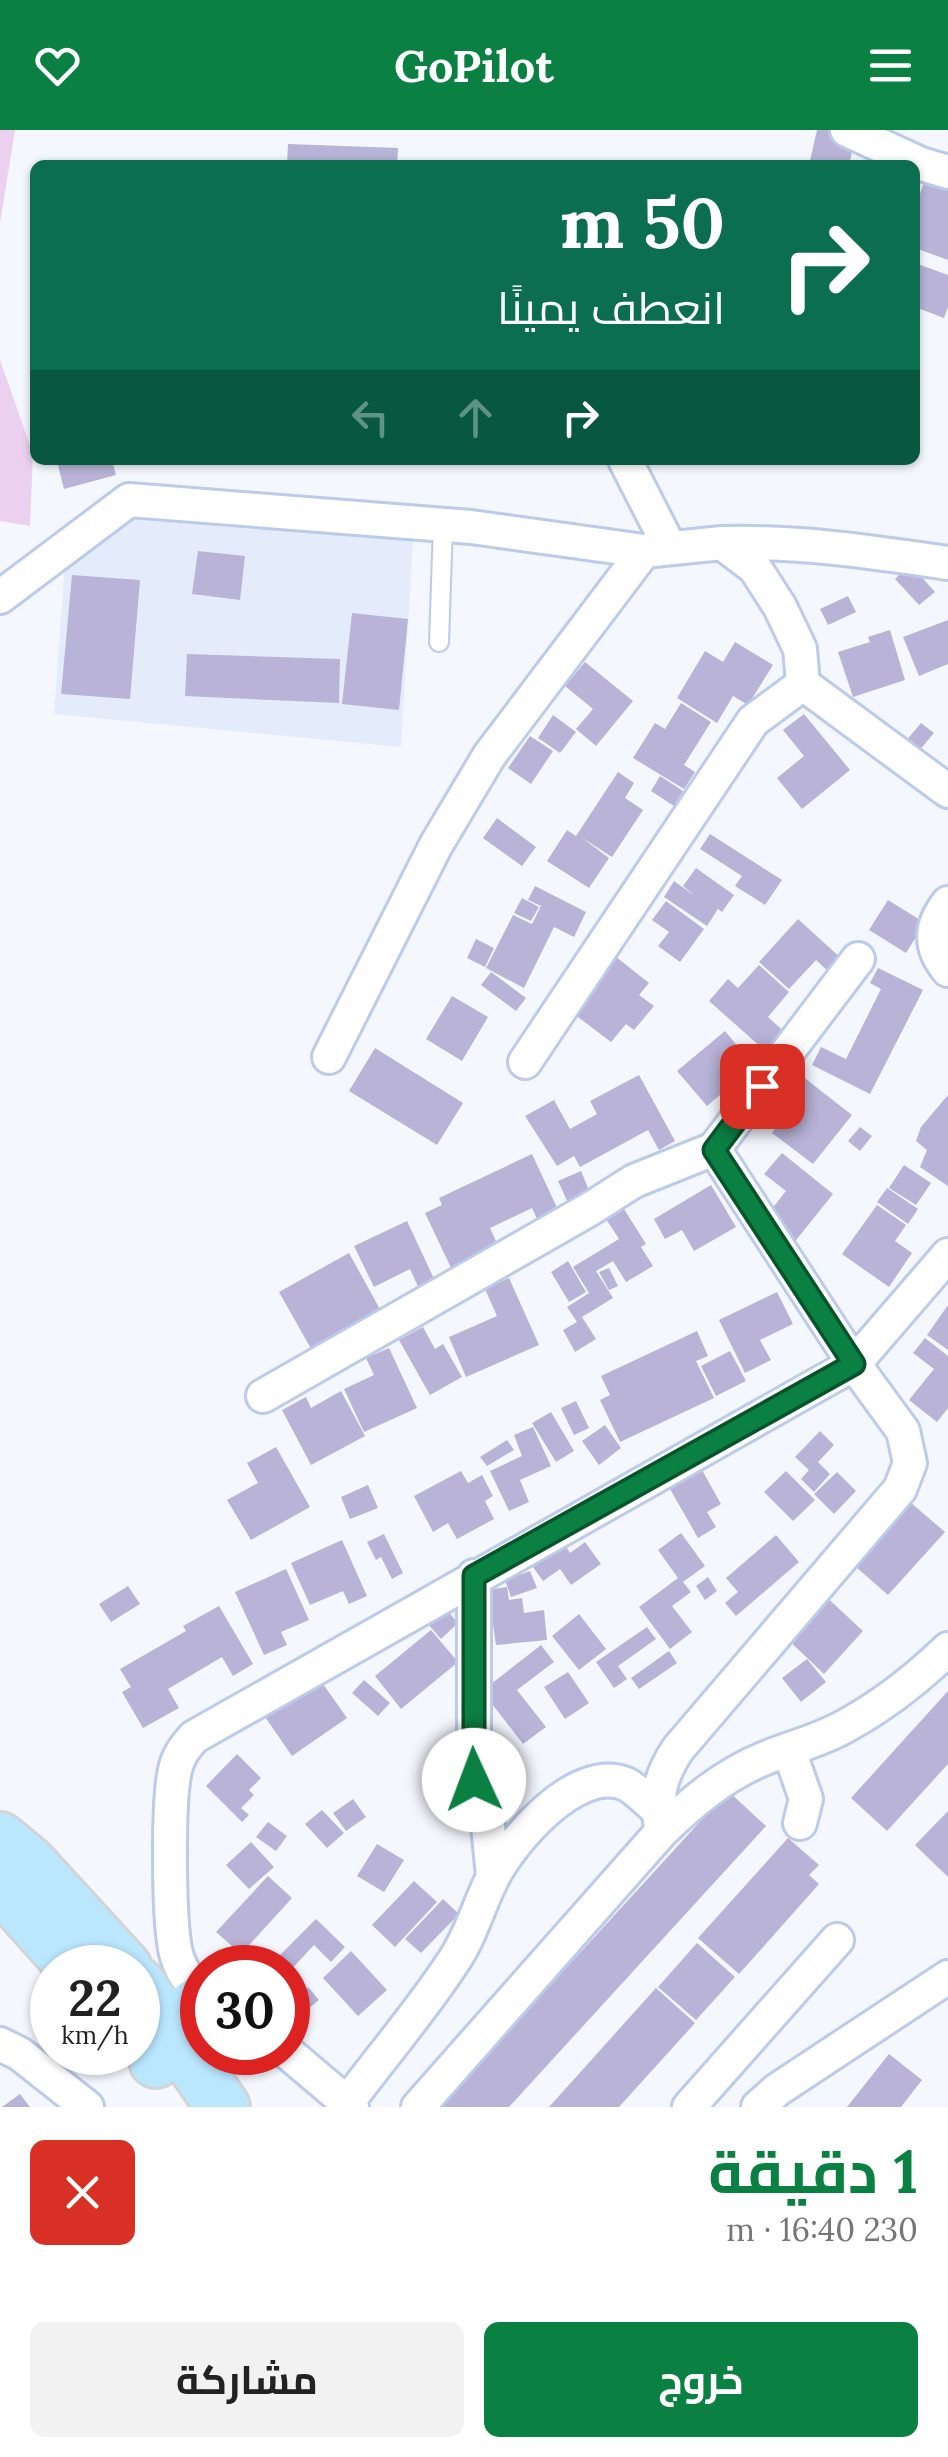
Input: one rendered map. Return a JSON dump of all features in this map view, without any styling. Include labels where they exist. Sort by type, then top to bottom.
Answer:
[{"type":"main road","points":[[0,1839],[29,1863],[180,2037]]},
{"type":"main road","points":[[0,1884],[54,1945]]},
{"type":"street","points":[[846,130],[912,160]]},
{"type":"street","points":[[920,164],[948,172]]},
{"type":"street","points":[[627,465],[657,550]]},
{"type":"street","points":[[0,597],[129,500],[443,525],[657,550],[767,542],[948,563]]},
{"type":"street","points":[[722,543],[755,568],[780,608],[800,650],[802,684]]},
{"type":"street","points":[[329,1057],[436,845],[489,756],[657,550]]},
{"type":"street","points":[[802,684],[948,792]]},
{"type":"street","points":[[525,1062],[753,721],[802,684]]},
{"type":"street","points":[[948,904],[932,936],[934,948],[948,970]]},
{"type":"street","points":[[263,1396],[590,1210],[634,1181],[714,1150],[858,959]]},
{"type":"street","points":[[659,1819],[666,1768],[678,1749],[905,1481],[910,1463],[908,1441],[714,1150]]},
{"type":"street","points":[[180,1965],[173,1929],[172,1787],[182,1751],[194,1736],[854,1364],[948,1256]]},
{"type":"street","points":[[474,1576],[474,1780],[488,1826],[493,1876]]},
{"type":"street","points":[[418,2107],[659,1819],[761,1760],[850,1724],[889,1698],[948,1649]]},
{"type":"street","points":[[790,1750],[806,1799],[800,1824]]},
{"type":"street","points":[[310,2071],[350,2105],[453,1962],[471,1932],[493,1876],[528,1830],[570,1790],[600,1780],[625,1784],[659,1819]]},
{"type":"street","points":[[689,2107],[837,1940]]},
{"type":"street","points":[[758,2107],[948,1977]]},
{"type":"street","points":[[0,2044],[20,2054],[87,2107]]},
{"type":"lane","points":[[439,642],[443,525]]},
{"type":"shaded area","points":[[0,130],[15,130],[0,223]]},
{"type":"shaded area","points":[[0,360],[30,445],[33,465],[30,526],[0,521]]},
{"type":"shaded area","points":[[127,519],[413,540],[401,747],[54,714],[65,564]]},
{"type":"building","points":[[817,130],[857,130],[850,160],[810,160]]},
{"type":"building","points":[[288,144],[398,148],[397,160],[287,160]]},
{"type":"building","points":[[926,177],[948,185],[948,260],[920,250],[920,194]]},
{"type":"building","points":[[920,265],[948,275],[944,318],[920,309]]},
{"type":"building","points":[[58,465],[113,465],[116,475],[64,489]]},
{"type":"building","points":[[198,551],[245,556],[240,600],[192,594]]},
{"type":"building","points":[[910,564],[935,592],[919,605],[895,579]]},
{"type":"building","points":[[72,575],[140,580],[130,699],[61,694]]},
{"type":"building","points":[[848,596],[856,612],[828,625],[820,609]]},
{"type":"building","points":[[352,613],[408,619],[399,710],[342,704]]},
{"type":"building","points":[[948,620],[948,664],[919,676],[903,637]]},
{"type":"building","points":[[890,630],[905,680],[853,697],[838,652],[870,642],[868,637]]},
{"type":"building","points":[[735,642],[773,665],[748,705],[733,696],[717,723],[677,698],[705,651],[723,662]]},
{"type":"building","points":[[187,654],[340,659],[339,703],[185,696]]},
{"type":"building","points":[[585,662],[633,701],[596,746],[576,729],[593,709],[565,686]]},
{"type":"building","points":[[681,703],[711,722],[684,765],[695,772],[684,789],[633,758],[655,723],[665,729]]},
{"type":"building","points":[[804,714],[850,770],[802,809],[777,778],[804,756],[783,730]]},
{"type":"building","points":[[553,715],[576,732],[560,753],[538,738]]},
{"type":"building","points":[[921,723],[934,733],[917,753],[905,742]]},
{"type":"building","points":[[530,736],[553,751],[531,784],[508,768]]},
{"type":"building","points":[[618,772],[634,783],[625,798],[643,810],[612,857],[581,837],[609,858],[589,888],[547,861],[567,830],[576,836]]},
{"type":"building","points":[[660,776],[683,791],[674,806],[651,791]]},
{"type":"building","points":[[497,818],[536,847],[522,866],[483,838]]},
{"type":"building","points":[[710,834],[782,880],[765,905],[735,886],[742,876],[700,849]]},
{"type":"building","points":[[696,868],[734,895],[707,926],[664,897],[674,881],[695,896],[683,886]]},
{"type":"building","points":[[535,886],[586,912],[574,937],[554,927],[524,988],[486,968],[513,915],[532,924],[541,906],[528,900]]},
{"type":"building","points":[[522,898],[539,907],[531,921],[514,913]]},
{"type":"building","points":[[888,900],[925,923],[906,953],[869,930]]},
{"type":"building","points":[[666,901],[704,929],[680,962],[658,946],[669,932],[652,920]]},
{"type":"building","points":[[798,919],[843,960],[831,974],[816,960],[789,989],[759,962]]},
{"type":"building","points":[[476,939],[494,948],[485,967],[467,958]]},
{"type":"building","points":[[606,949],[649,983],[639,995],[654,1006],[634,1030],[626,1024],[611,1042],[574,1014],[601,979],[589,971]]},
{"type":"building","points":[[759,965],[789,992],[768,1017],[789,1036],[771,1056],[709,1001],[728,979],[738,988]]},
{"type":"building","points":[[878,968],[923,990],[870,1094],[812,1065],[821,1047],[846,1059],[881,989],[870,983]]},
{"type":"building","points":[[491,972],[526,998],[516,1011],[481,985]]},
{"type":"building","points":[[452,996],[488,1017],[462,1061],[426,1039]]},
{"type":"building","points":[[725,1031],[754,1066],[707,1106],[677,1071]]},
{"type":"building","points":[[375,1048],[463,1103],[437,1145],[349,1091]]},
{"type":"building","points":[[797,1072],[852,1115],[813,1164],[772,1133],[796,1102],[782,1091]]},
{"type":"building","points":[[639,1075],[675,1141],[659,1150],[648,1130],[580,1167],[574,1156],[557,1166],[525,1116],[554,1100],[570,1129],[597,1114],[590,1101]]},
{"type":"building","points":[[948,1095],[948,1186],[920,1167],[927,1150],[916,1141],[921,1127]]},
{"type":"building","points":[[860,1127],[872,1136],[860,1151],[848,1141]]},
{"type":"building","points":[[782,1153],[833,1194],[793,1244],[763,1220],[786,1191],[764,1174]]},
{"type":"building","points":[[532,1154],[559,1212],[538,1221],[532,1208],[490,1228],[500,1250],[453,1272],[425,1213],[442,1205],[439,1198]]},
{"type":"building","points":[[904,1165],[931,1183],[916,1205],[889,1188]]},
{"type":"building","points":[[581,1171],[590,1193],[568,1203],[558,1181]]},
{"type":"building","points":[[711,1185],[736,1227],[694,1251],[682,1230],[665,1239],[654,1219]]},
{"type":"building","points":[[887,1188],[918,1209],[908,1224],[877,1202]]},
{"type":"building","points":[[877,1205],[906,1225],[895,1241],[912,1253],[889,1287],[842,1254]]},
{"type":"building","points":[[624,1209],[646,1244],[641,1247],[653,1266],[626,1282],[613,1261],[596,1271],[613,1298],[582,1317],[596,1339],[575,1352],[563,1330],[577,1322],[567,1307],[589,1293],[573,1267],[619,1239],[606,1219]]},
{"type":"building","points":[[407,1221],[436,1283],[420,1291],[410,1269],[374,1287],[354,1246]]},
{"type":"building","points":[[349,1253],[386,1320],[314,1354],[279,1292]]},
{"type":"building","points":[[568,1261],[586,1292],[569,1302],[551,1272]]},
{"type":"building","points":[[609,1268],[618,1286],[609,1290],[599,1272]]},
{"type":"building","points":[[509,1278],[539,1345],[466,1377],[449,1337],[497,1316],[485,1289]]},
{"type":"building","points":[[777,1292],[793,1324],[760,1340],[771,1360],[745,1373],[719,1320]]},
{"type":"building","points":[[948,1305],[948,1350],[927,1335]]},
{"type":"building","points":[[423,1327],[435,1349],[443,1344],[462,1377],[430,1395],[399,1340]]},
{"type":"building","points":[[697,1331],[708,1356],[696,1361],[714,1398],[620,1442],[600,1400],[610,1395],[601,1376]]},
{"type":"building","points":[[925,1338],[948,1356],[948,1408],[937,1422],[909,1400],[934,1369],[913,1353]]},
{"type":"building","points":[[389,1348],[417,1408],[364,1432],[344,1389],[374,1375],[366,1358]]},
{"type":"building","points":[[730,1351],[746,1381],[716,1396],[701,1366]]},
{"type":"building","points":[[341,1391],[365,1436],[311,1465],[282,1410],[306,1397],[311,1408]]},
{"type":"building","points":[[576,1401],[589,1428],[574,1435],[561,1408]]},
{"type":"building","points":[[551,1412],[574,1451],[556,1462],[532,1423]]},
{"type":"building","points":[[605,1425],[621,1448],[599,1465],[582,1441]]},
{"type":"building","points":[[533,1427],[551,1466],[520,1480],[529,1502],[509,1511],[490,1471],[522,1456],[514,1435]]},
{"type":"building","points":[[820,1431],[834,1445],[818,1462],[830,1474],[814,1492],[801,1479],[809,1470],[795,1457]]},
{"type":"building","points":[[507,1440],[514,1450],[487,1466],[480,1457]]},
{"type":"building","points":[[276,1447],[310,1507],[251,1540],[227,1500],[258,1483],[247,1463]]},
{"type":"building","points":[[698,1463],[721,1504],[707,1512],[716,1527],[698,1538],[666,1482]]},
{"type":"building","points":[[461,1471],[468,1483],[482,1475],[493,1496],[485,1501],[494,1519],[457,1539],[448,1523],[433,1532],[414,1496]]},
{"type":"building","points":[[786,1471],[815,1500],[793,1521],[764,1492]]},
{"type":"building","points":[[837,1472],[856,1491],[834,1514],[814,1494]]},
{"type":"building","points":[[368,1485],[378,1508],[350,1519],[341,1497]]},
{"type":"building","points":[[903,1496],[945,1532],[888,1595],[847,1559]]},
{"type":"building","points":[[681,1533],[705,1566],[683,1582],[691,1592],[672,1606],[692,1632],[670,1649],[639,1607],[678,1578],[658,1550]]},
{"type":"building","points":[[384,1534],[403,1573],[392,1579],[381,1557],[376,1560],[367,1542]]},
{"type":"building","points":[[776,1535],[799,1562],[736,1616],[725,1603],[738,1592],[726,1578]]},
{"type":"building","points":[[342,1540],[367,1596],[349,1604],[343,1591],[310,1605],[291,1563]]},
{"type":"building","points":[[585,1542],[601,1564],[571,1585],[560,1569],[543,1581],[533,1567],[565,1545],[570,1553]]},
{"type":"building","points":[[286,1569],[309,1620],[281,1632],[287,1645],[264,1655],[235,1592]]},
{"type":"building","points":[[530,1571],[537,1588],[511,1597],[505,1580]]},
{"type":"building","points":[[708,1577],[717,1591],[705,1600],[696,1586]]},
{"type":"building","points":[[128,1586],[140,1604],[111,1622],[99,1604]]},
{"type":"building","points":[[507,1587],[509,1600],[522,1598],[524,1613],[544,1610],[547,1640],[496,1645],[488,1590]]},
{"type":"building","points":[[822,1593],[863,1631],[824,1674],[783,1635]]},
{"type":"building","points":[[219,1606],[253,1664],[233,1676],[222,1657],[168,1689],[179,1708],[143,1728],[122,1692],[131,1687],[120,1669],[186,1631],[183,1626]]},
{"type":"building","points":[[445,1608],[458,1623],[441,1639],[428,1624]]},
{"type":"building","points":[[579,1614],[606,1649],[579,1670],[552,1636]]},
{"type":"building","points":[[647,1627],[656,1639],[618,1666],[627,1679],[614,1688],[596,1662]]},
{"type":"building","points":[[431,1630],[458,1662],[401,1709],[375,1676]]},
{"type":"building","points":[[541,1645],[554,1662],[517,1690],[546,1727],[523,1744],[482,1691]]},
{"type":"building","points":[[669,1651],[677,1663],[639,1689],[631,1678]]},
{"type":"building","points":[[807,1659],[826,1682],[801,1702],[782,1678]]},
{"type":"building","points":[[568,1672],[589,1703],[565,1719],[544,1687]]},
{"type":"building","points":[[316,1674],[347,1718],[292,1756],[261,1711]]},
{"type":"building","points":[[364,1680],[390,1703],[378,1716],[352,1693]]},
{"type":"building","points":[[948,1691],[948,1764],[887,1831],[851,1798]]},
{"type":"building","points":[[237,1754],[261,1778],[249,1790],[254,1795],[241,1808],[249,1815],[242,1822],[206,1786]]},
{"type":"building","points":[[728,1791],[766,1826],[509,2107],[439,2107]]},
{"type":"building","points":[[353,1799],[366,1817],[346,1831],[333,1813]]},
{"type":"building","points":[[322,1810],[344,1833],[327,1848],[305,1824]]},
{"type":"building","points":[[948,1811],[948,1877],[915,1845]]},
{"type":"building","points":[[268,1822],[287,1836],[276,1851],[256,1837]]},
{"type":"building","points":[[788,1838],[819,1865],[809,1875],[819,1884],[739,1974],[698,1938]]},
{"type":"building","points":[[251,1842],[274,1867],[249,1889],[226,1865]]},
{"type":"building","points":[[377,1844],[404,1860],[384,1892],[357,1876]]},
{"type":"building","points":[[268,1876],[292,1898],[249,1945],[231,1945],[216,1932]]},
{"type":"building","points":[[414,1881],[437,1902],[395,1947],[372,1925]]},
{"type":"building","points":[[443,1899],[459,1914],[421,1953],[405,1939]]},
{"type":"building","points":[[316,1919],[345,1947],[331,1962],[314,1945],[310,1949],[310,1945],[290,1945]]},
{"type":"building","points":[[697,1943],[735,1977],[696,2020],[658,1987]]},
{"type":"building","points":[[351,1951],[387,1990],[358,2016],[323,1978]]},
{"type":"building","points":[[656,1988],[695,2023],[619,2107],[549,2107]]},
{"type":"building","points":[[310,1989],[319,2000],[310,2007]]},
{"type":"building","points":[[889,2054],[922,2080],[901,2107],[847,2107]]},
{"type":"building","points":[[20,2094],[30,2107],[2,2107]]},
{"type":"route","points":[[474,1780],[474,1576],[854,1364],[714,1150],[762,1086]]}]
